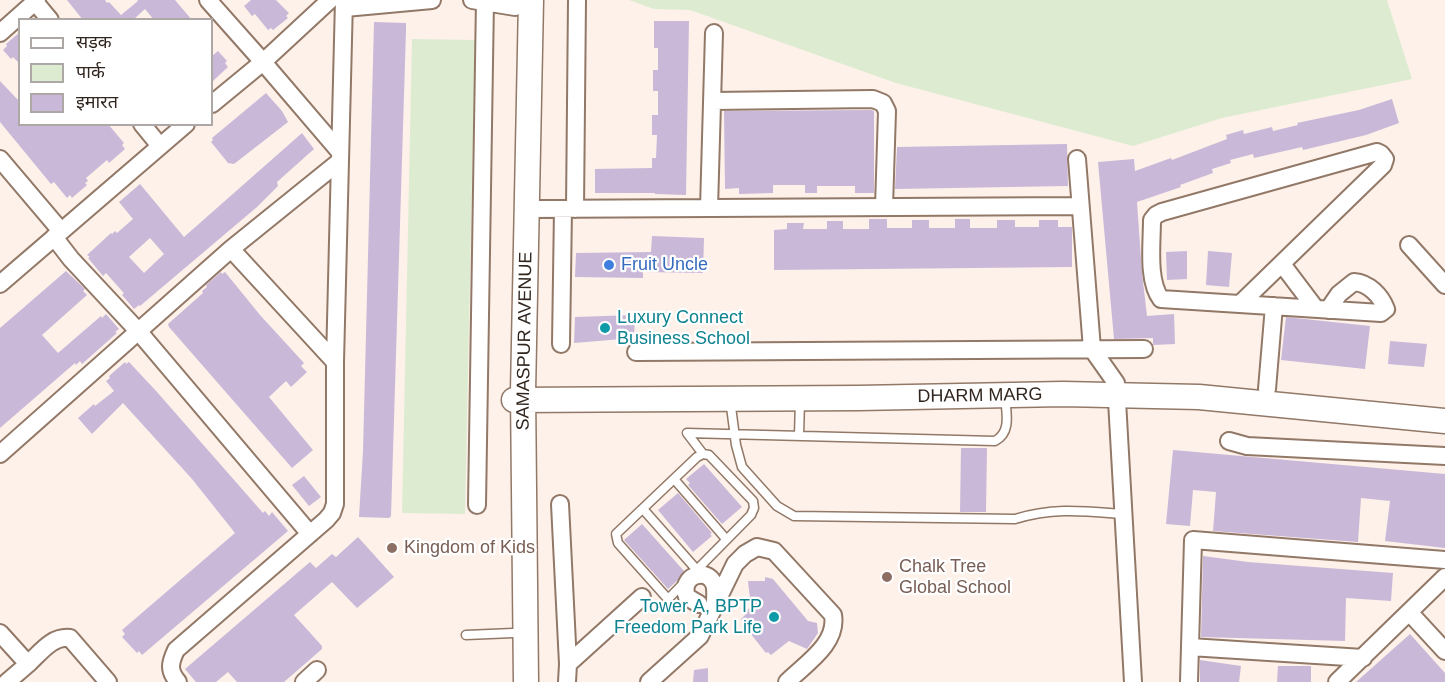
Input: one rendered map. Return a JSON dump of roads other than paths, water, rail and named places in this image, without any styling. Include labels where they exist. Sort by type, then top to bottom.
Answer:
[{"type":"main road","name":"SAMASPUR AVENUE","points":[[513,682],[519,393],[526,209],[520,2]]},
{"type":"main road","name":"SAMASPUR AVENUE","points":[[520,2],[519,393],[526,682]]},
{"type":"main road","name":"DHARM MARG","points":[[519,393],[1267,389],[1445,408]]},
{"type":"main road","name":"DHARM MARG","points":[[519,393],[800,399],[1005,396],[1117,390],[1445,421]]},
{"type":"street","points":[[208,0],[263,62],[340,157]]},
{"type":"street","points":[[213,103],[340,3],[432,0]]},
{"type":"street","points":[[561,344],[577,0]]},
{"type":"street","points":[[0,33],[36,1],[49,18]]},
{"type":"street","points":[[477,505],[481,1],[520,2]]},
{"type":"street","points":[[178,682],[172,676],[170,664],[176,650],[326,520],[335,504],[340,3]]},
{"type":"street","points":[[709,208],[714,33]]},
{"type":"street","points":[[712,101],[873,99],[883,103],[887,111],[884,207]]},
{"type":"street","points":[[144,126],[160,146]]},
{"type":"street","points":[[0,284],[184,126]]},
{"type":"street","points":[[1240,304],[1383,165],[1384,159],[1381,154],[1377,152],[1162,212],[1152,220],[1153,282],[1155,291],[1161,299],[1240,304],[1322,309],[1282,264]]},
{"type":"street","points":[[0,454],[231,249],[340,157]]},
{"type":"street","points":[[0,159],[58,234],[71,259],[139,332],[310,534]]},
{"type":"street","points":[[1077,159],[1092,350],[1117,390],[1133,682]]},
{"type":"street","points":[[526,209],[1080,206]]},
{"type":"street","points":[[1409,245],[1445,285]]},
{"type":"street","points":[[231,249],[335,362]]},
{"type":"street","points":[[1267,389],[1274,306]]},
{"type":"street","points":[[636,352],[1144,349]]},
{"type":"street","points":[[1229,441],[1247,446],[1445,456]]},
{"type":"street","points":[[560,504],[567,682]]},
{"type":"street","points":[[1189,682],[1193,540],[1445,560]]},
{"type":"street","points":[[649,682],[700,636],[707,605],[740,559],[757,547],[774,551],[833,615],[834,623],[828,641],[787,682]]},
{"type":"street","points":[[1337,682],[1445,577]]},
{"type":"street","points":[[568,664],[642,597]]},
{"type":"street","points":[[1409,612],[1445,651]]},
{"type":"street","points":[[0,633],[28,663]]},
{"type":"street","points":[[7,682],[54,640],[61,637],[70,639],[108,682]]},
{"type":"street","points":[[1190,647],[1363,658]]},
{"type":"street","points":[[304,682],[317,670]]},
{"type":"lane","points":[[703,454],[697,457],[616,534],[618,543],[668,599],[751,515],[754,508],[753,501],[708,456],[703,454],[687,433],[995,441],[1005,434],[1007,426],[1005,396]]},
{"type":"lane","points":[[730,399],[742,467],[777,506],[794,516],[1016,519],[1032,513],[1059,510],[1122,514]]},
{"type":"lane","points":[[799,436],[800,399]]},
{"type":"lane","points":[[674,479],[726,539]]},
{"type":"lane","points":[[643,509],[696,569]]},
{"type":"lane","points":[[466,635],[513,633]]},
{"type":"place","name":"Fruit Uncle","points":[[609,265]]},
{"type":"place","name":"Luxury Connect Business School","points":[[605,328]]},
{"type":"place","name":"Kingdom of Kids","points":[[392,548]]},
{"type":"place","name":"Chalk Tree Global School","points":[[887,577]]},
{"type":"place","name":"Tower A, BPTP Freedom Park Life","points":[[774,617]]}]
